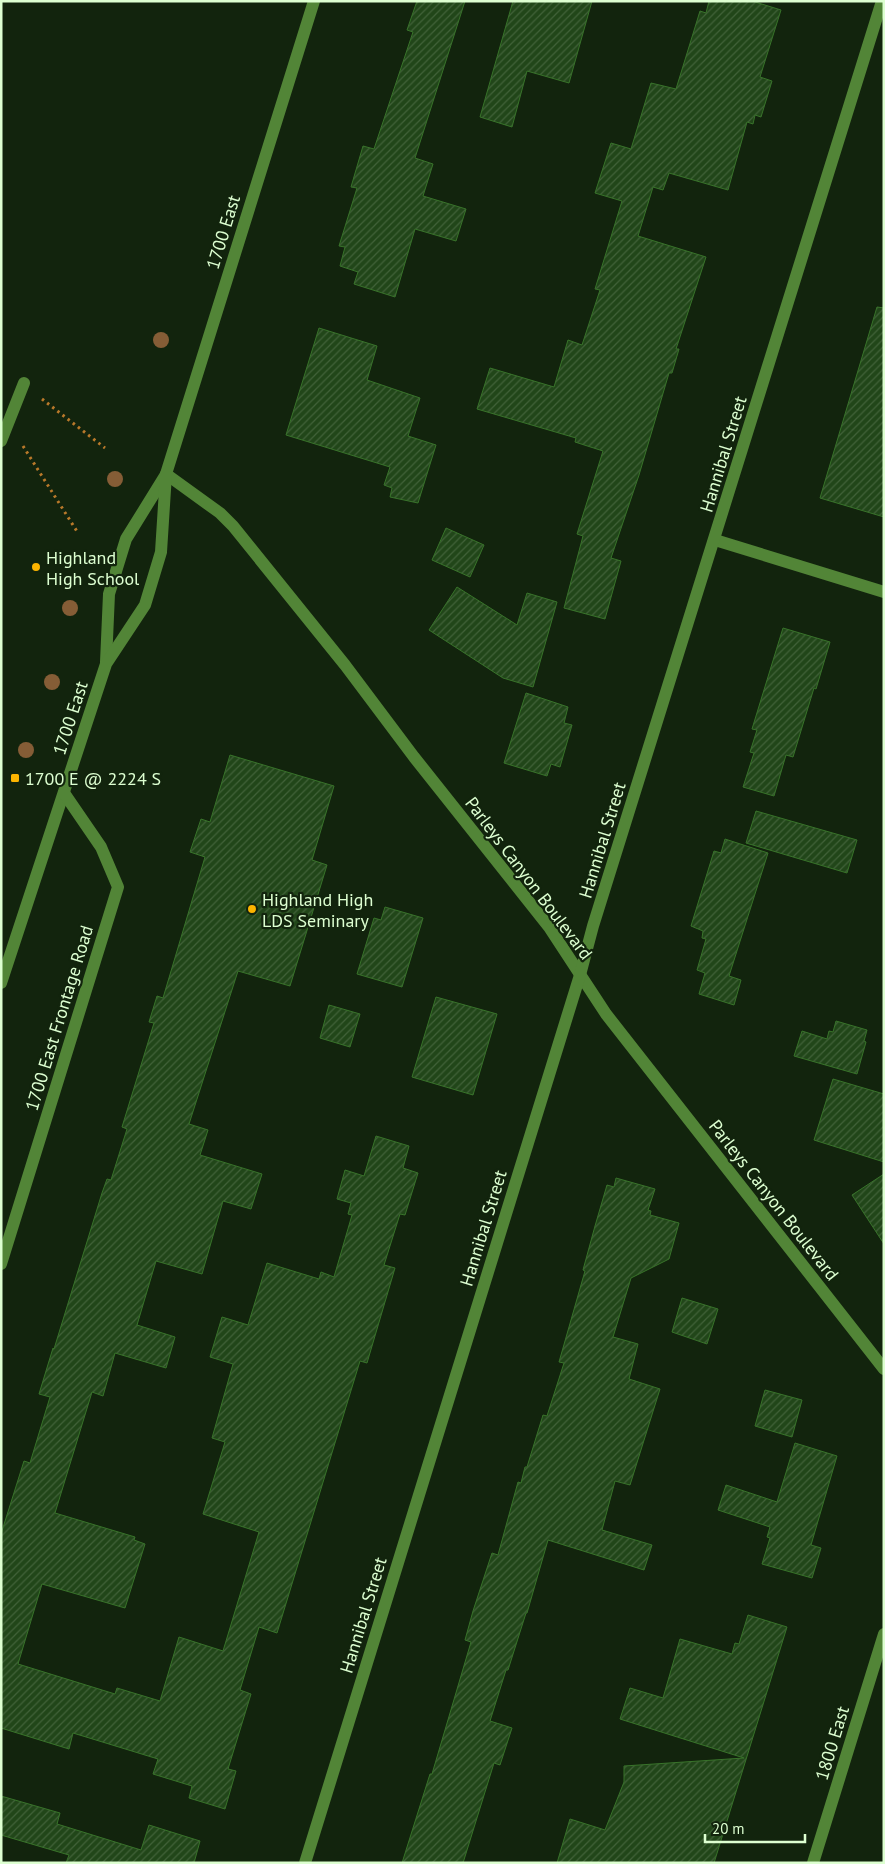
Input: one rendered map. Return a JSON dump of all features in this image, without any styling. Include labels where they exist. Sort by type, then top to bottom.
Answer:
[{"type":"street","name":"1700 East","points":[[1,983],[106,664],[145,605],[153,580],[161,552],[166,474],[314,1]]},
{"type":"street","name":"Hannibal Street","points":[[304,1863],[580,975],[593,926],[882,1]]},
{"type":"street","points":[[1,441],[24,383]]},
{"type":"street","name":"1700 East","points":[[106,664],[109,594],[126,539],[166,474]]},
{"type":"street","name":"Parleys Canyon Boulevard","points":[[166,474],[220,513],[344,665],[414,757],[549,927],[606,1014],[884,1368]]},
{"type":"street","points":[[715,540],[884,592]]},
{"type":"street","name":"1700 East Frontage Road","points":[[1,1264],[118,887],[101,847],[64,792]]},
{"type":"street","name":"1800 East","points":[[813,1863],[884,1634]]},
{"type":"path","points":[[24,383],[105,448]]},
{"type":"path","points":[[8,423],[78,533]]},
{"type":"building","points":[[417,1],[465,1],[415,158],[433,164],[423,196],[466,209],[456,241],[415,229],[395,297],[354,284],[358,272],[340,266],[345,247],[339,246],[357,188],[351,187],[363,146],[374,149],[413,32],[407,30]]},
{"type":"building","points":[[513,1],[592,1],[569,83],[527,71],[512,127],[480,117]]},
{"type":"building","points":[[709,1],[752,1],[781,10],[760,77],[772,81],[761,117],[755,115],[753,124],[747,122],[728,190],[669,173],[663,190],[653,187],[638,236],[706,257],[676,349],[679,349],[672,373],[669,373],[639,475],[611,558],[621,561],[605,619],[564,608],[583,536],[577,534],[603,451],[575,442],[576,438],[477,409],[490,368],[554,387],[568,340],[582,345],[600,290],[595,289],[622,201],[595,193],[611,143],[631,149],[651,83],[676,89],[700,11],[706,13]]},
{"type":"building","points":[[877,307],[884,308],[884,517],[820,498]]},
{"type":"building","points":[[319,328],[377,346],[367,380],[420,398],[408,436],[436,445],[418,503],[390,497],[392,488],[384,485],[390,467],[286,435]]},
{"type":"building","points":[[446,528],[484,545],[470,577],[432,560]]},
{"type":"building","points":[[457,587],[517,625],[527,593],[557,602],[533,687],[503,678],[429,630]]},
{"type":"building","points":[[783,628],[830,642],[793,757],[786,755],[774,796],[743,787],[754,753],[750,752],[757,730],[752,729]]},
{"type":"building","points":[[526,693],[568,707],[564,723],[572,725],[560,767],[551,764],[547,776],[504,763]]},
{"type":"building","points":[[230,755],[334,786],[312,860],[327,865],[290,986],[238,971],[189,1124],[208,1130],[200,1155],[262,1174],[251,1209],[223,1201],[202,1274],[156,1261],[137,1325],[175,1337],[166,1368],[115,1353],[103,1396],[92,1392],[55,1513],[135,1537],[134,1540],[145,1544],[125,1608],[42,1584],[18,1664],[115,1694],[117,1688],[160,1701],[179,1637],[223,1651],[259,1532],[203,1514],[225,1442],[212,1438],[233,1364],[210,1357],[222,1317],[248,1325],[267,1263],[319,1279],[321,1272],[334,1277],[352,1215],[348,1214],[351,1203],[337,1199],[345,1170],[364,1176],[376,1136],[409,1146],[403,1168],[418,1173],[405,1215],[400,1214],[384,1265],[395,1268],[367,1363],[360,1361],[277,1633],[259,1627],[240,1690],[251,1694],[228,1769],[236,1771],[225,1809],[189,1798],[192,1786],[153,1774],[158,1759],[73,1733],[69,1749],[1,1728],[1,1534],[24,1461],[30,1463],[50,1397],[39,1394],[102,1193],[107,1179],[111,1180],[127,1129],[122,1127],[154,1023],[149,1022],[157,996],[163,998],[205,857],[190,852],[201,819],[210,822]]},
{"type":"building","points":[[756,811],[857,840],[847,873],[746,843]]},
{"type":"building","points":[[725,839],[768,853],[729,976],[741,980],[734,1005],[699,994],[705,973],[697,970],[706,939],[702,938],[703,931],[691,926],[714,851],[721,853]]},
{"type":"building","points":[[385,907],[423,918],[402,987],[357,974],[374,918],[381,920]]},
{"type":"building","points":[[436,997],[497,1014],[473,1095],[412,1077]]},
{"type":"building","points":[[329,1005],[360,1014],[350,1047],[320,1038]]},
{"type":"building","points":[[836,1021],[867,1030],[864,1041],[866,1042],[857,1074],[794,1056],[802,1031],[827,1039],[829,1031],[833,1032]]},
{"type":"building","points":[[833,1079],[884,1094],[884,1162],[814,1140]]},
{"type":"building","points":[[884,1174],[884,1244],[852,1195]]},
{"type":"building","points":[[616,1178],[655,1189],[648,1210],[651,1211],[650,1215],[679,1223],[669,1259],[631,1278],[613,1337],[638,1344],[629,1379],[660,1389],[630,1485],[615,1481],[602,1530],[652,1545],[644,1570],[548,1540],[527,1613],[490,1721],[512,1728],[500,1765],[494,1763],[463,1863],[402,1863],[430,1774],[432,1774],[471,1642],[465,1640],[473,1611],[492,1553],[498,1555],[518,1482],[521,1483],[525,1467],[527,1467],[543,1415],[547,1416],[564,1363],[559,1362],[585,1271],[583,1270],[595,1226],[607,1185],[614,1187]]},
{"type":"building","points":[[682,1298],[718,1309],[707,1344],[672,1332]]},
{"type":"building","points":[[765,1390],[802,1400],[792,1437],[755,1426]]},
{"type":"building","points":[[795,1443],[837,1456],[811,1545],[821,1548],[812,1578],[762,1564],[770,1538],[767,1537],[770,1527],[718,1510],[726,1485],[777,1502]]},
{"type":"building","points":[[748,1615],[787,1627],[714,1863],[557,1863],[570,1819],[605,1830],[624,1782],[624,1766],[744,1758],[620,1719],[630,1688],[663,1698],[680,1639],[732,1654],[735,1643],[739,1644]]},
{"type":"building","points":[[1,1796],[60,1813],[57,1824],[141,1850],[149,1825],[200,1841],[194,1863],[66,1863],[69,1855],[1,1835]]},
{"type":"place","name":"Highland High School","points":[[36,567]]},
{"type":"place","name":"1700 E @ 2224 S","points":[[15,778]]},
{"type":"place","name":"Highland High LDS Seminary","points":[[252,909]]}]
